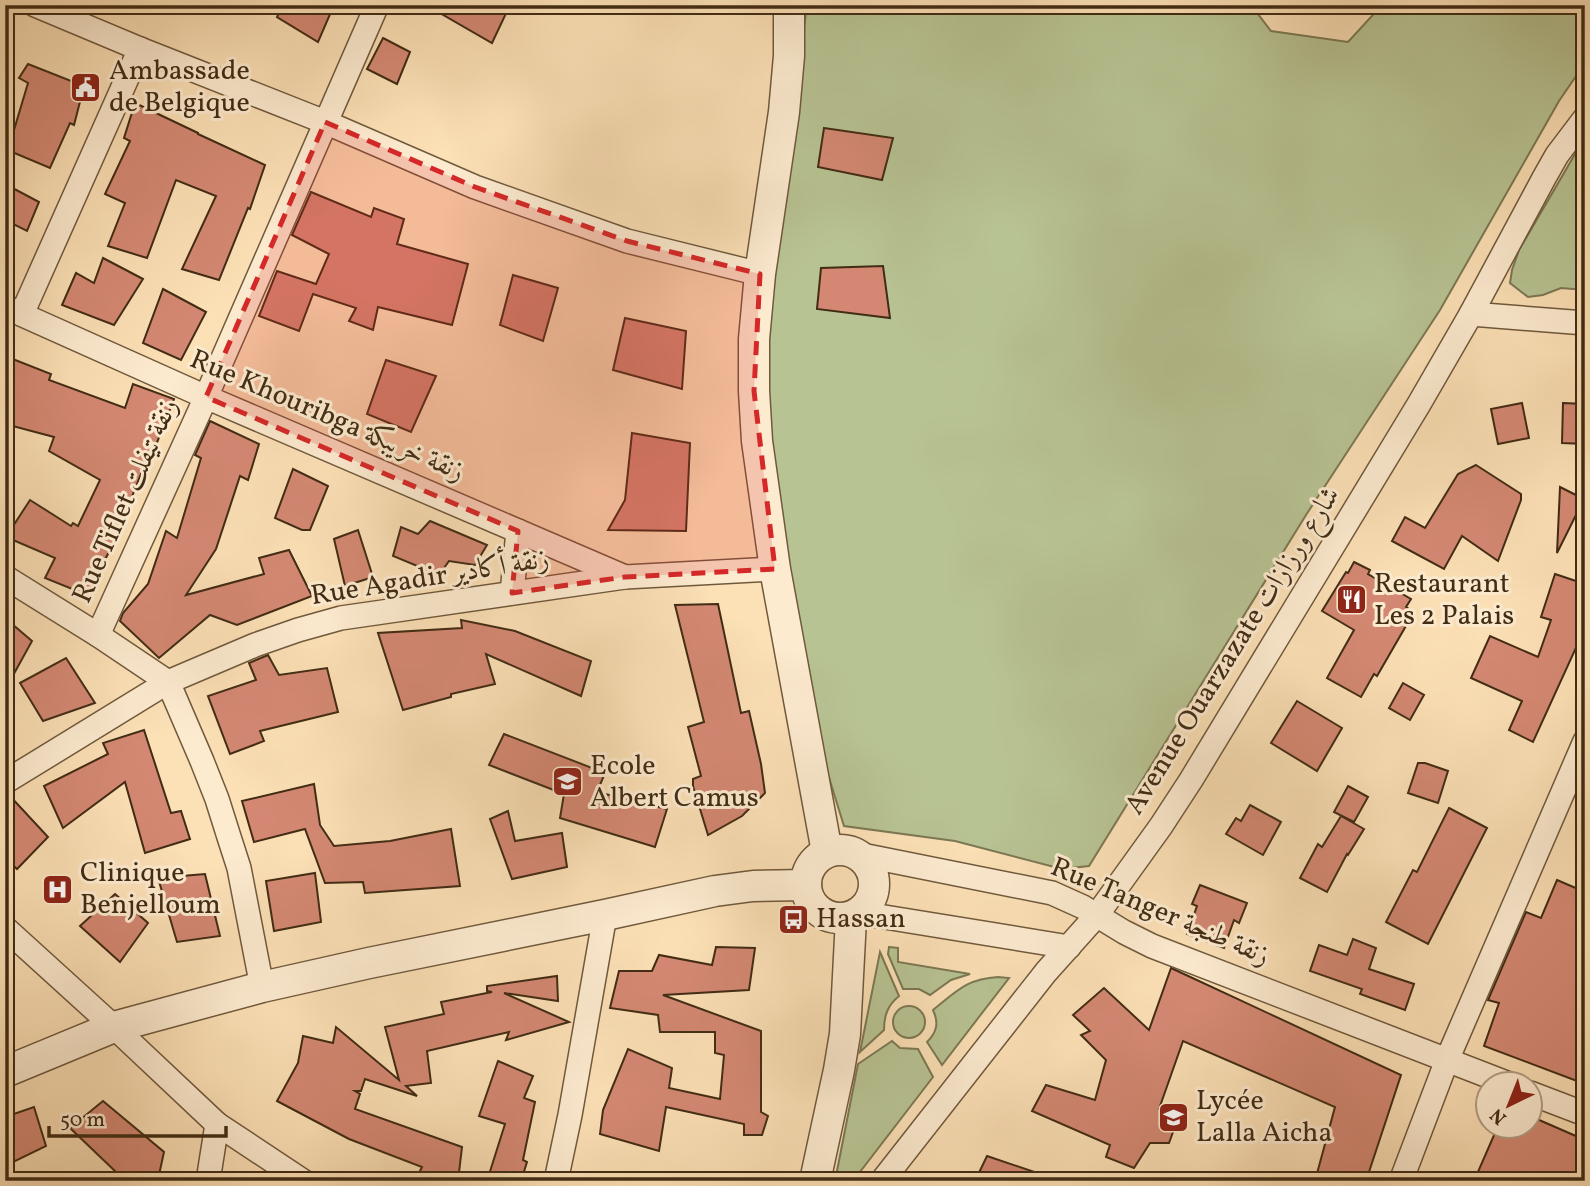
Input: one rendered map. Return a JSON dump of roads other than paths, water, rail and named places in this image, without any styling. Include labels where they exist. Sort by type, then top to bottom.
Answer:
[{"type":"street","points":[[35,5],[325,122],[475,187],[627,241],[760,274]]},
{"type":"street","name":"Rue Tiflet زنقة تيفلت","points":[[98,635],[206,397],[377,5]]},
{"type":"street","points":[[789,5],[789,56],[784,112],[760,274],[754,339],[754,391],[757,441],[775,569],[827,852]]},
{"type":"street","points":[[14,311],[140,49]]},
{"type":"street","name":"Avenue Ouarzazate شارع ورزازات","points":[[882,1181],[1046,972],[1097,915],[1146,849],[1191,780],[1399,437],[1471,314],[1544,178],[1585,118]]},
{"type":"street","name":"Rue Khouribga زنقة خريبكة","points":[[14,311],[206,397],[625,577]]},
{"type":"street","points":[[1471,314],[1585,323]]},
{"type":"street","points":[[512,593],[518,531]]},
{"type":"street","name":"Rue Agadir زنقة أكادير","points":[[5,782],[167,682],[255,645],[341,618],[625,577],[775,569]]},
{"type":"street","points":[[5,577],[167,682],[218,799],[239,869],[262,987]]},
{"type":"street","points":[[1401,1181],[1447,1060],[1582,752]]},
{"type":"street","points":[[815,1181],[845,1034],[855,916],[870,903],[875,890],[874,876],[868,863],[857,854],[843,850],[827,852],[818,858],[811,865],[806,885],[808,898],[826,916],[838,919],[855,916],[1069,947]]},
{"type":"street","name":"Rue Tanger زنقة طنجة","points":[[857,854],[1052,893],[1068,899],[1152,946],[1474,1070]]},
{"type":"street","points":[[5,1072],[114,1027],[262,987],[734,888],[806,885]]},
{"type":"street","points":[[556,1181],[605,915]]},
{"type":"street","points":[[5,928],[217,1124],[303,1181]]},
{"type":"street","points":[[1544,1098],[1585,1114]]},
{"type":"street","points":[[208,1181],[217,1124]]},
{"type":"place","name":"Ambassade de Belgique","points":[[86,87]]},
{"type":"place","name":"Restaurant Les 2 Palais","points":[[1351,600]]},
{"type":"place","name":"Ecole Albert Camus","points":[[567,782]]},
{"type":"place","name":"Clinique Benjelloum","points":[[57,889]]},
{"type":"place","name":"Hassan","points":[[793,919]]},
{"type":"place","name":"Lycée Lalla Aicha","points":[[1173,1117]]}]
